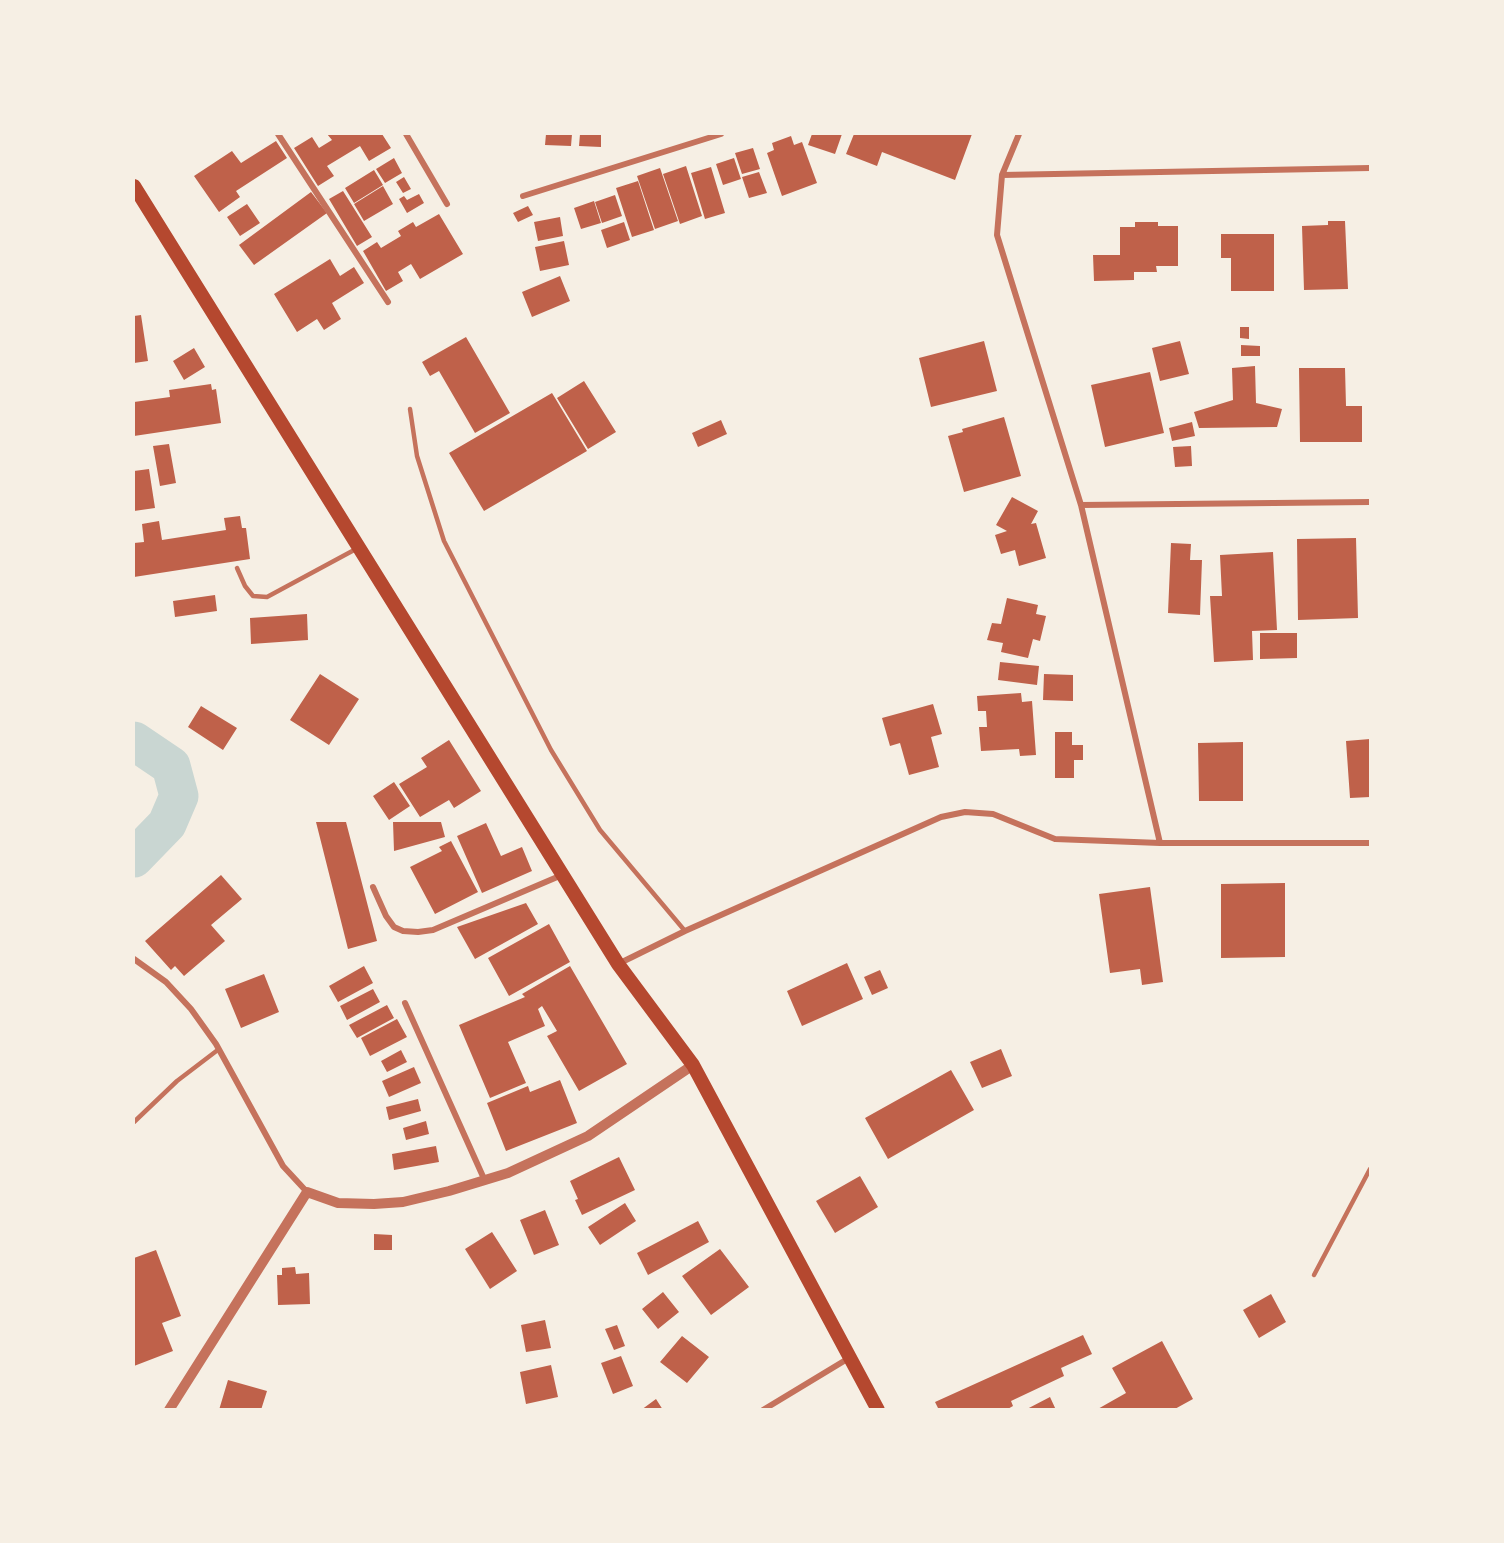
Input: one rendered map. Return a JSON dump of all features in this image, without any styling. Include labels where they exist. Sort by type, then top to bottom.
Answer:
[{"type":"main road","points":[[134,186],[618,964],[693,1065],[878,1410]]},
{"type":"street","points":[[278,134],[388,302]]},
{"type":"street","points":[[406,134],[447,204]]},
{"type":"street","points":[[524,196],[721,134]]},
{"type":"street","points":[[1019,134],[1002,175],[997,235],[1081,505],[1161,843]]},
{"type":"street","points":[[1002,175],[1371,168]]},
{"type":"street","points":[[1081,505],[1371,502]]},
{"type":"street","points":[[618,964],[685,931],[941,817],[965,812],[993,814],[1054,839],[1161,843],[1371,843]]},
{"type":"street","points":[[373,887],[386,916],[394,927],[403,931],[418,932],[433,930],[563,875]]},
{"type":"street","points":[[134,959],[166,982],[191,1009],[219,1049],[284,1166],[307,1192],[338,1203],[404,1202],[508,1173],[588,1136],[693,1065]]},
{"type":"street","points":[[405,1003],[485,1181]]},
{"type":"street","points":[[169,1410],[307,1192]]},
{"type":"street","points":[[763,1410],[849,1358]]},
{"type":"lane","points":[[410,409],[417,456],[444,541],[551,750],[600,830],[685,931]]},
{"type":"lane","points":[[237,568],[245,586],[253,596],[267,597],[359,548]]},
{"type":"lane","points":[[134,1122],[177,1081],[219,1049]]},
{"type":"lane","points":[[1314,1275],[1371,1169]]},
{"type":"building","points":[[327,134],[382,134],[391,148],[369,161],[360,146],[327,166],[334,176],[318,186],[294,148],[312,137],[319,148],[332,140]]},
{"type":"building","points":[[546,134],[572,134],[571,146],[545,145]]},
{"type":"building","points":[[580,134],[601,134],[601,147],[579,146]]},
{"type":"building","points":[[812,134],[842,134],[835,154],[808,145]]},
{"type":"building","points":[[854,134],[972,134],[955,180],[882,152],[877,166],[846,154]]},
{"type":"building","points":[[791,136],[794,145],[802,142],[817,183],[782,196],[767,153],[774,150],[772,143]]},
{"type":"building","points":[[276,141],[287,158],[236,191],[240,197],[219,212],[194,176],[232,151],[241,163]]},
{"type":"building","points":[[753,148],[760,169],[742,174],[735,153]]},
{"type":"building","points":[[394,158],[402,173],[385,183],[376,169]]},
{"type":"building","points":[[734,158],[741,179],[723,185],[716,164]]},
{"type":"building","points":[[686,166],[702,216],[680,224],[663,174]]},
{"type":"building","points":[[711,167],[725,213],[705,219],[691,173]]},
{"type":"building","points":[[660,168],[678,221],[655,229],[637,176]]},
{"type":"building","points":[[374,170],[383,185],[354,203],[345,188]]},
{"type":"building","points":[[759,172],[767,193],[749,198],[742,177]]},
{"type":"building","points":[[404,177],[411,189],[403,193],[396,182]]},
{"type":"building","points":[[638,181],[654,230],[632,237],[616,188]]},
{"type":"building","points":[[383,186],[393,204],[364,221],[354,204]]},
{"type":"building","points":[[343,191],[372,237],[357,246],[329,199]]},
{"type":"building","points":[[311,192],[327,213],[254,265],[239,245]]},
{"type":"building","points":[[419,194],[424,203],[407,213],[399,199],[404,196],[407,200]]},
{"type":"building","points":[[615,195],[622,216],[602,223],[595,202]]},
{"type":"building","points":[[594,201],[601,223],[581,229],[574,208]]},
{"type":"building","points":[[247,204],[260,223],[240,236],[227,217]]},
{"type":"building","points":[[528,206],[533,215],[518,222],[513,213]]},
{"type":"building","points":[[439,214],[463,254],[420,279],[411,264],[398,272],[403,281],[386,291],[363,251],[377,242],[381,248],[401,236],[398,231],[413,222],[416,227]]},
{"type":"building","points":[[560,217],[563,236],[538,241],[534,222]]},
{"type":"building","points":[[1328,221],[1345,221],[1348,289],[1304,290],[1302,226],[1328,225]]},
{"type":"building","points":[[624,222],[630,240],[607,248],[601,230]]},
{"type":"building","points":[[1135,222],[1158,222],[1158,226],[1178,226],[1178,266],[1156,266],[1157,272],[1134,272],[1134,280],[1094,281],[1093,255],[1120,255],[1120,227],[1135,227]]},
{"type":"building","points":[[1221,234],[1274,234],[1274,291],[1231,291],[1231,258],[1221,258]]},
{"type":"building","points":[[564,241],[569,265],[540,271],[535,247]]},
{"type":"building","points":[[330,259],[340,276],[354,267],[364,283],[332,303],[341,319],[324,330],[317,319],[297,332],[274,294]]},
{"type":"building","points":[[560,276],[570,301],[532,317],[522,292]]},
{"type":"building","points":[[141,315],[148,361],[134,363],[134,316]]},
{"type":"building","points":[[1240,327],[1249,327],[1249,339],[1240,338]]},
{"type":"building","points":[[466,337],[510,413],[475,433],[439,371],[430,376],[422,362]]},
{"type":"building","points":[[984,341],[997,391],[931,407],[919,358]]},
{"type":"building","points":[[1180,341],[1189,374],[1160,381],[1152,348]]},
{"type":"building","points":[[1241,345],[1260,346],[1260,356],[1241,356]]},
{"type":"building","points":[[194,348],[205,367],[184,380],[173,361]]},
{"type":"building","points":[[1255,366],[1256,403],[1282,409],[1277,427],[1199,428],[1194,412],[1233,400],[1232,368]]},
{"type":"building","points":[[1299,368],[1345,368],[1346,406],[1362,406],[1362,442],[1300,442]]},
{"type":"building","points":[[1150,372],[1164,433],[1105,447],[1091,385]]},
{"type":"building","points":[[584,381],[616,432],[588,449],[557,398]]},
{"type":"building","points":[[211,384],[212,390],[216,389],[221,423],[134,436],[134,402],[170,397],[169,390]]},
{"type":"building","points":[[552,393],[587,451],[484,511],[449,453]]},
{"type":"building","points":[[1004,417],[1021,476],[964,492],[948,436],[963,432],[962,429]]},
{"type":"building","points":[[721,420],[727,434],[698,447],[692,433]]},
{"type":"building","points":[[1192,422],[1195,436],[1172,441],[1169,428]]},
{"type":"building","points":[[169,444],[176,483],[160,486],[153,446]]},
{"type":"building","points":[[1191,446],[1192,466],[1175,467],[1173,447]]},
{"type":"building","points":[[149,469],[155,508],[134,511],[134,471]]},
{"type":"building","points":[[1012,497],[1038,511],[1031,524],[1036,523],[1046,558],[1019,566],[1015,550],[1001,554],[995,535],[1007,531],[996,525]]},
{"type":"building","points":[[240,516],[242,528],[246,528],[250,559],[134,577],[134,543],[144,542],[142,524],[159,521],[162,540],[226,530],[224,518]]},
{"type":"building","points":[[1356,538],[1358,618],[1298,620],[1297,539]]},
{"type":"building","points":[[1171,543],[1191,544],[1190,560],[1202,560],[1200,615],[1168,613]]},
{"type":"building","points":[[1273,552],[1277,630],[1252,631],[1253,660],[1214,662],[1210,596],[1222,596],[1220,555]]},
{"type":"building","points":[[215,595],[217,611],[175,617],[173,601]]},
{"type":"building","points":[[1007,598],[1038,605],[1036,614],[1046,616],[1040,641],[1033,639],[1028,658],[1001,652],[1003,643],[987,640],[992,623],[1001,624]]},
{"type":"building","points":[[307,614],[308,640],[251,644],[250,618]]},
{"type":"building","points":[[1260,633],[1297,633],[1297,658],[1260,659]]},
{"type":"building","points":[[1000,662],[1039,666],[1037,685],[998,680]]},
{"type":"building","points":[[320,674],[359,699],[329,745],[290,720]]},
{"type":"building","points":[[1044,674],[1073,675],[1073,701],[1043,700]]},
{"type":"building","points":[[1021,693],[1022,702],[1032,701],[1036,755],[1020,756],[1019,749],[981,751],[979,727],[987,727],[986,711],[978,711],[977,696]]},
{"type":"building","points":[[933,704],[942,734],[931,737],[939,767],[909,775],[900,743],[890,746],[882,718]]},
{"type":"building","points":[[201,706],[237,728],[223,750],[188,727]]},
{"type":"building","points":[[1055,732],[1072,732],[1072,745],[1083,745],[1083,760],[1074,760],[1074,778],[1055,778]]},
{"type":"building","points":[[1370,739],[1370,797],[1350,798],[1346,741]]},
{"type":"building","points":[[449,740],[481,791],[454,808],[449,800],[420,817],[399,784],[427,767],[421,758]]},
{"type":"building","points":[[1243,742],[1243,801],[1199,801],[1198,743]]},
{"type":"building","points":[[394,782],[410,806],[389,820],[373,796]]},
{"type":"building","points":[[316,822],[346,822],[377,941],[348,949]]},
{"type":"building","points":[[393,822],[441,822],[445,837],[394,851]]},
{"type":"building","points":[[486,823],[501,856],[522,847],[532,871],[482,893],[457,836]]},
{"type":"building","points":[[451,841],[478,892],[435,914],[410,867],[442,851],[439,847]]},
{"type":"building","points":[[221,875],[242,899],[211,925],[225,941],[184,976],[175,966],[171,970],[145,941]]},
{"type":"building","points":[[1285,883],[1285,957],[1221,958],[1221,884]]},
{"type":"building","points":[[1150,887],[1163,982],[1142,985],[1140,969],[1110,973],[1099,894]]},
{"type":"building","points":[[526,903],[538,924],[475,959],[457,927]]},
{"type":"building","points":[[549,924],[570,962],[509,996],[488,958]]},
{"type":"building","points":[[847,963],[863,999],[802,1026],[787,991]]},
{"type":"building","points":[[364,966],[373,983],[338,1002],[329,986]]},
{"type":"building","points":[[570,966],[627,1064],[579,1091],[547,1036],[557,1031],[542,1006],[538,1009],[545,1026],[508,1042],[526,1083],[490,1098],[459,1025],[525,997],[522,994]]},
{"type":"building","points":[[880,970],[888,988],[872,995],[864,977]]},
{"type":"building","points":[[264,974],[279,1012],[241,1028],[225,989]]},
{"type":"building","points":[[373,989],[380,1002],[347,1020],[340,1006]]},
{"type":"building","points":[[387,1005],[394,1018],[357,1038],[349,1025]]},
{"type":"building","points":[[397,1019],[407,1037],[370,1056],[361,1038]]},
{"type":"building","points":[[1001,1049],[1012,1076],[982,1088],[970,1062]]},
{"type":"building","points":[[401,1050],[407,1062],[387,1072],[381,1061]]},
{"type":"building","points":[[414,1067],[421,1083],[389,1097],[382,1081]]},
{"type":"building","points":[[951,1070],[974,1110],[888,1159],[865,1118]]},
{"type":"building","points":[[560,1080],[577,1123],[506,1151],[487,1103],[528,1086],[530,1092]]},
{"type":"building","points":[[418,1099],[421,1111],[389,1120],[386,1107]]},
{"type":"building","points":[[426,1121],[429,1134],[406,1140],[403,1128]]},
{"type":"building","points":[[436,1146],[439,1162],[394,1170],[392,1154]]},
{"type":"building","points":[[619,1157],[635,1190],[582,1215],[570,1181]]},
{"type":"building","points":[[860,1176],[878,1207],[835,1233],[816,1201]]},
{"type":"building","points":[[625,1203],[636,1221],[600,1245],[588,1227]]},
{"type":"building","points":[[545,1210],[559,1245],[534,1255],[520,1220]]},
{"type":"building","points":[[698,1221],[709,1242],[648,1275],[637,1253]]},
{"type":"building","points":[[492,1232],[517,1271],[490,1289],[465,1249]]},
{"type":"building","points":[[374,1234],[392,1235],[392,1250],[374,1250]]},
{"type":"building","points":[[720,1249],[749,1287],[711,1315],[682,1276]]},
{"type":"building","points":[[156,1250],[181,1316],[162,1323],[173,1351],[134,1366],[134,1258]]},
{"type":"building","points":[[295,1267],[296,1274],[309,1273],[310,1304],[278,1305],[277,1275],[282,1275],[282,1268]]},
{"type":"building","points":[[663,1292],[679,1312],[658,1329],[642,1309]]},
{"type":"building","points":[[1271,1294],[1286,1322],[1259,1338],[1243,1310]]},
{"type":"building","points":[[545,1320],[551,1348],[526,1352],[521,1325]]},
{"type":"building","points":[[617,1325],[625,1346],[614,1350],[605,1329]]},
{"type":"building","points":[[1083,1335],[1092,1354],[1061,1368],[1064,1376],[1011,1401],[1013,1406],[1006,1410],[939,1410],[935,1402]]},
{"type":"building","points":[[682,1336],[709,1357],[687,1383],[660,1362]]},
{"type":"building","points":[[1162,1341],[1193,1399],[1173,1410],[1096,1410],[1126,1393],[1112,1368]]},
{"type":"building","points":[[621,1356],[633,1386],[613,1394],[601,1363]]},
{"type":"building","points":[[551,1365],[558,1397],[526,1404],[520,1372]]},
{"type":"building","points":[[228,1380],[267,1391],[261,1410],[219,1410]]},
{"type":"building","points":[[1050,1397],[1056,1410],[1025,1410]]},
{"type":"building","points":[[656,1399],[663,1410],[641,1410]]},
{"type":"waterway","points":[[134,741],[171,766],[179,796],[167,824],[134,858]]}]
